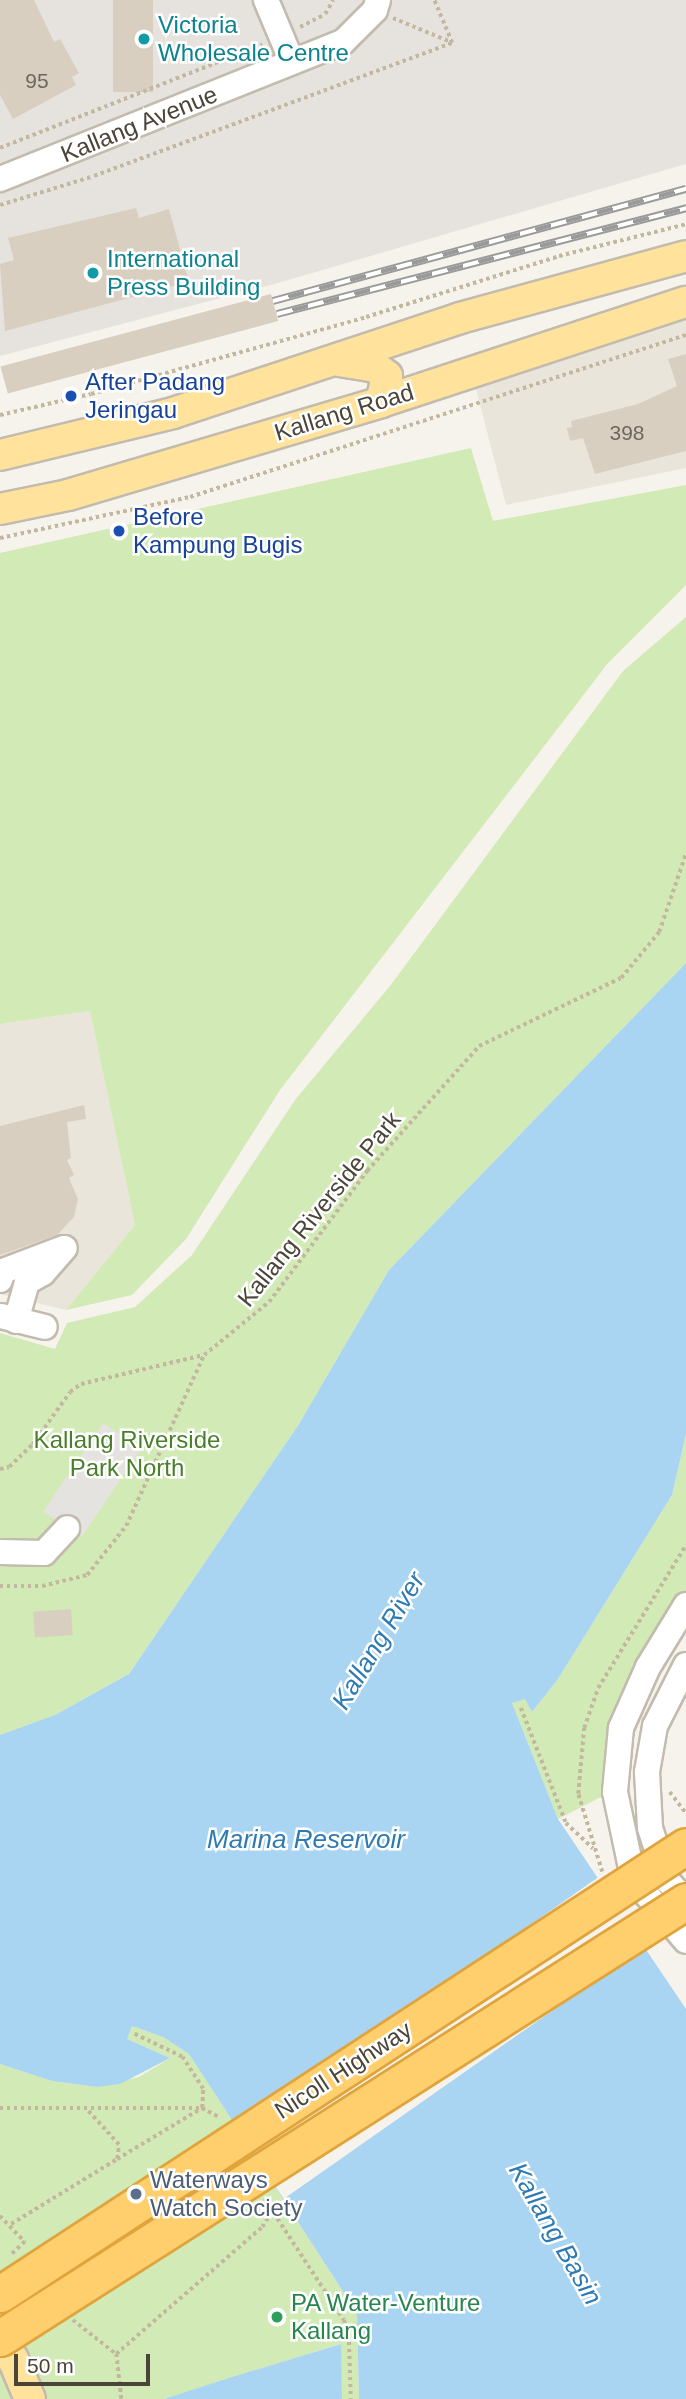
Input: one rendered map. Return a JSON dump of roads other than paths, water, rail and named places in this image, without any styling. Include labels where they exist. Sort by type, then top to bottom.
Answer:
[{"type":"highway","name":"Nicoll Highway","points":[[0,2294],[686,1846]]},
{"type":"highway","name":"Nicoll Highway","points":[[0,2340],[686,1902]]},
{"type":"main road","name":"Kallang Road","points":[[0,455],[173,413],[509,304],[686,256]]},
{"type":"main road","name":"Kallang Road","points":[[0,509],[68,495],[381,402],[685,302]]},
{"type":"main road","points":[[336,360],[375,367],[387,376],[381,402]]},
{"type":"main road","points":[[0,2340],[13,2359],[30,2399]]},
{"type":"street","points":[[266,0],[292,62]]},
{"type":"street","name":"Kallang Avenue","points":[[2,174],[343,42],[377,5]]},
{"type":"street","points":[[0,1280],[3,1271],[65,1248],[43,1273],[27,1282],[8,1318],[45,1327]]},
{"type":"street","points":[[0,1552],[44,1553],[67,1528]]},
{"type":"street","points":[[686,1605],[648,1667],[621,1728],[615,1792],[630,1863],[646,1895],[686,1941]]},
{"type":"street","points":[[686,1665],[655,1727],[647,1772],[650,1828],[667,1880],[686,1902]]},
{"type":"water","name":"Marina Reservoir","points":[[686,963],[686,1434],[672,1495],[558,1679],[532,1712],[525,1699],[512,1703],[558,1819],[686,2009],[686,2399],[359,2399],[357,2313],[189,2054],[163,2037],[132,2026],[127,2039],[170,2058],[120,2084],[97,2087],[52,2081],[0,2064],[0,1735],[55,1715],[129,1674],[299,1424],[389,1270]]},
{"type":"water","points":[[341,2344],[342,2399],[164,2399],[229,2378]]},
{"type":"railway","points":[[273,301],[686,189]]},
{"type":"railway","points":[[277,314],[686,208]]},
{"type":"place","name":"Victoria Wholesale Centre","points":[[144,39]]},
{"type":"place","name":"International Press Building","points":[[93,273]]},
{"type":"place","name":"After Padang Jeringau","points":[[71,396]]},
{"type":"place","name":"Before Kampung Bugis","points":[[119,531]]},
{"type":"place","name":"Waterways Watch Society","points":[[136,2194]]},
{"type":"place","name":"PA Water-Venture Kallang","points":[[277,2317]]},
{"type":"park label","name":"Kallang Riverside Park North","points":[[127,1454]]},
{"type":"water label","name":"Kallang River","points":[[379,1641]]},
{"type":"water label","name":"Kallang Basin","points":[[555,2234]]}]
